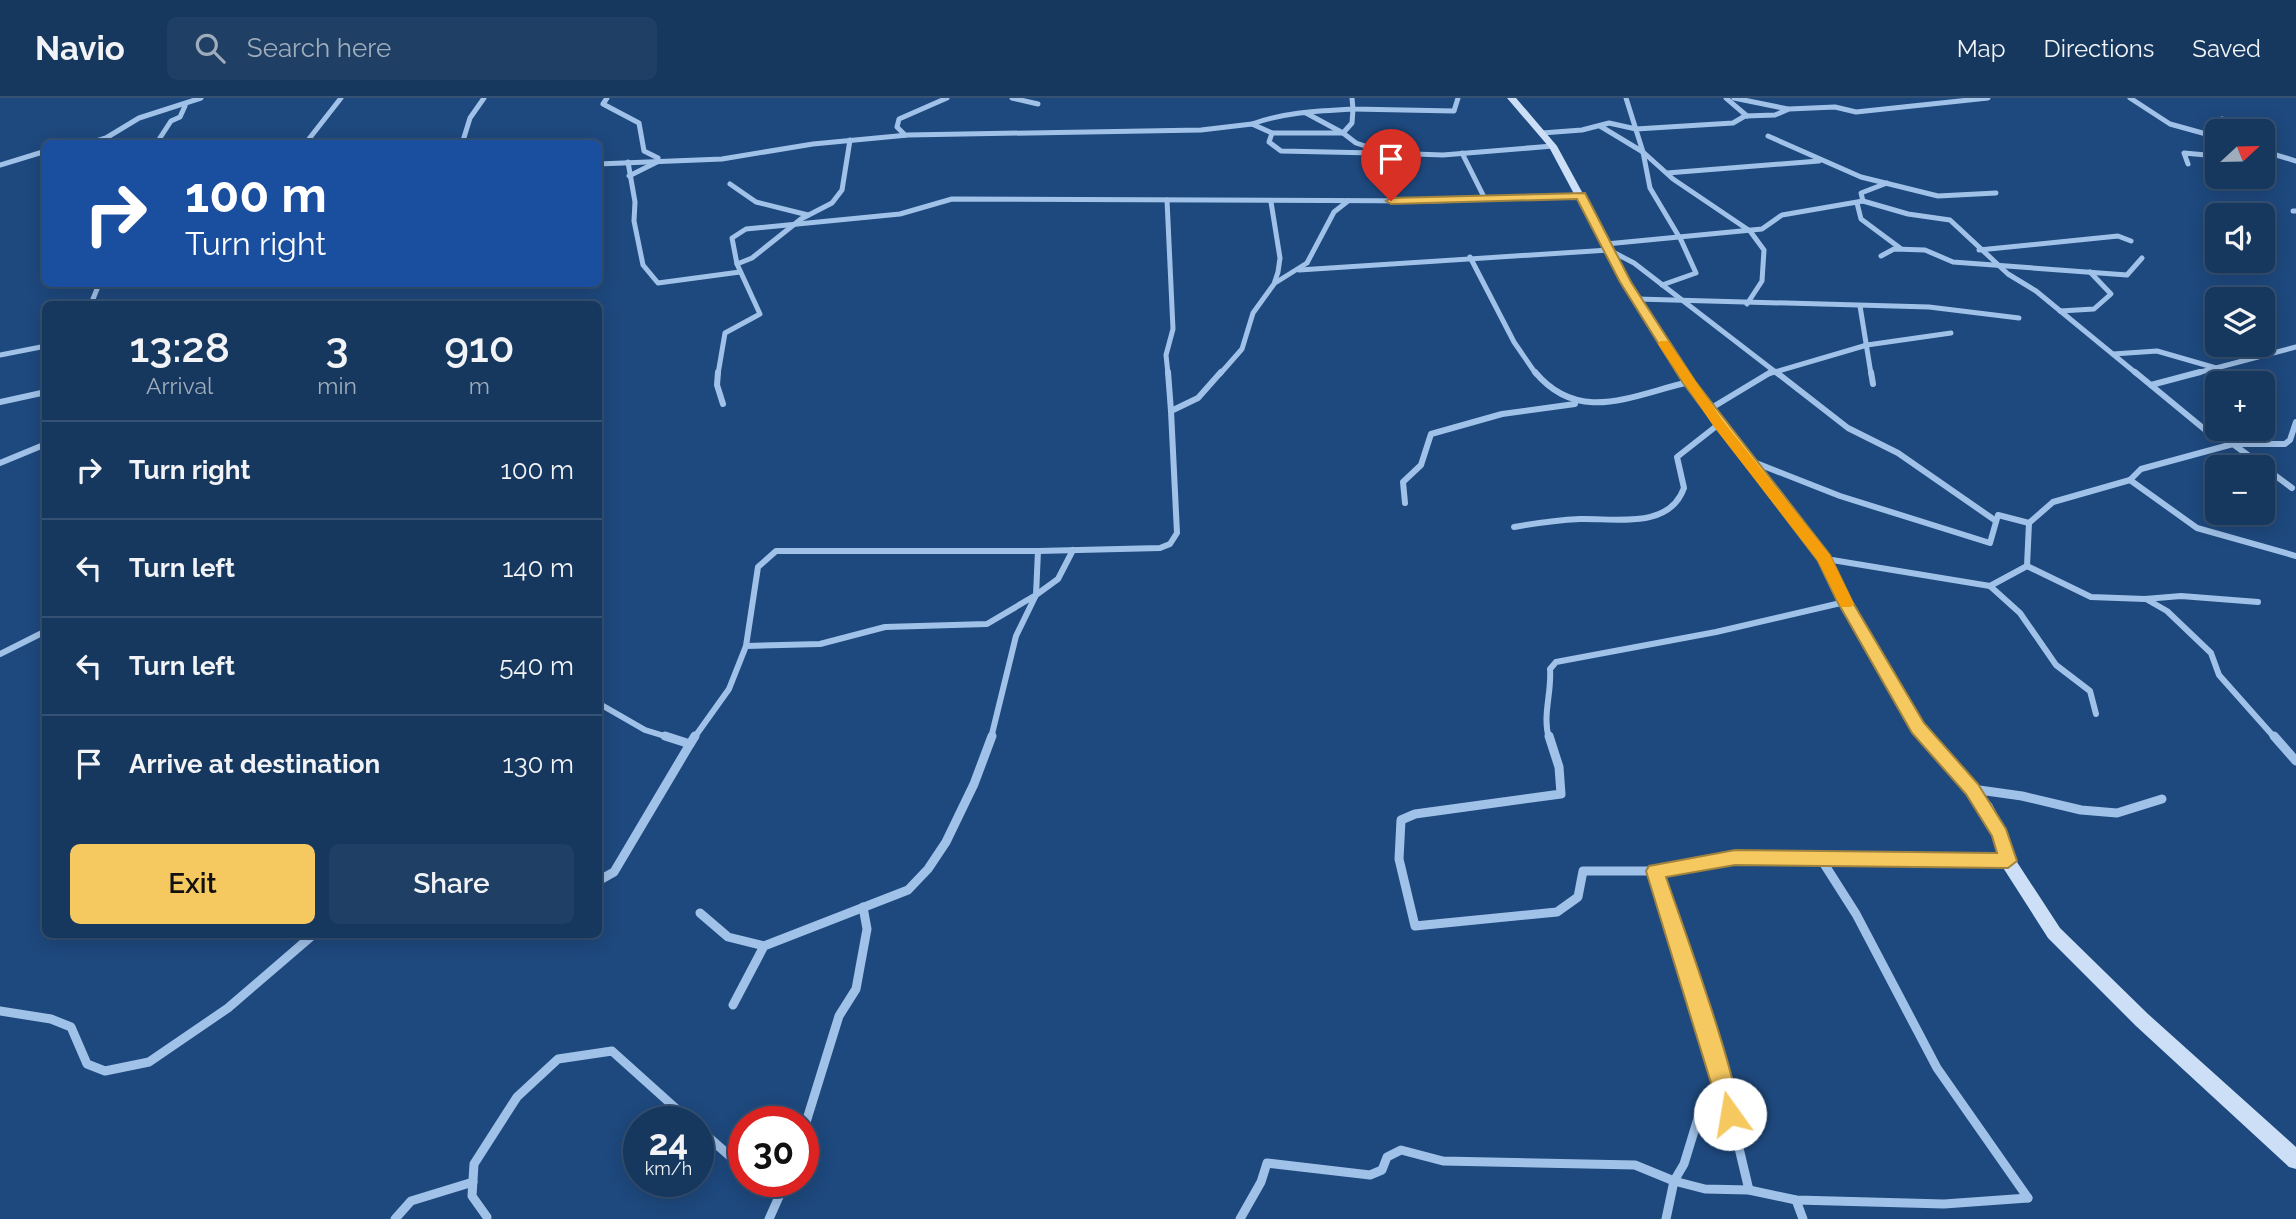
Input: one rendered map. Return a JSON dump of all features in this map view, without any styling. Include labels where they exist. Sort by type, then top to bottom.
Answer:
[{"type":"street","points":[[105,140],[147,115],[184,106],[201,98]]},
{"type":"street","points":[[308,140],[341,98]]},
{"type":"street","points":[[463,140],[470,118],[484,98]]},
{"type":"street","points":[[607,98],[603,104],[642,127],[644,151],[664,159]]},
{"type":"street","points":[[906,135],[897,127],[900,119],[947,98]]},
{"type":"street","points":[[1012,98],[1038,104]]},
{"type":"street","points":[[1252,124],[1272,133],[1343,133],[1352,126],[1352,98]]},
{"type":"street","points":[[602,164],[664,159],[722,159],[850,140],[906,135],[1201,130],[1252,124],[1306,113],[1353,109],[1454,111],[1458,98]]},
{"type":"street","points":[[1511,98],[1553,146],[1607,247],[1689,383],[1718,424],[1825,559],[1845,601],[1918,728],[1972,789],[2000,835],[2008,861],[2054,933],[2141,1020],[2296,1160]]},
{"type":"street","points":[[1626,98],[1643,152],[1650,188],[1680,239],[1696,274],[1662,285]]},
{"type":"street","points":[[1726,98],[1747,116]]},
{"type":"street","points":[[1734,98],[1788,109],[1835,107],[1856,112],[1988,98]]},
{"type":"street","points":[[2130,98],[2169,124],[2205,132]]},
{"type":"street","points":[[159,140],[171,121],[180,117],[184,106]]},
{"type":"street","points":[[1542,133],[1600,127],[1609,123],[1635,126],[1733,123],[1747,116],[1775,116],[1788,109]]},
{"type":"street","points":[[1306,113],[1343,133],[1356,144],[1386,153]]},
{"type":"street","points":[[1600,127],[1643,152],[1667,173],[1749,232],[1764,250],[1762,282],[1747,304]]},
{"type":"street","points":[[1272,133],[1269,142],[1281,151],[1462,153],[1553,146]]},
{"type":"street","points":[[1768,136],[1857,175],[1938,196],[1996,193]]},
{"type":"street","points":[[737,264],[752,258],[795,223],[827,207],[842,190],[848,167],[850,140]]},
{"type":"street","points":[[1339,153],[1356,144]]},
{"type":"street","points":[[0,165],[42,152]]},
{"type":"street","points":[[1462,153],[1485,200]]},
{"type":"street","points":[[2188,164],[2184,153],[2205,155]]},
{"type":"street","points":[[2275,154],[2296,161]]},
{"type":"street","points":[[629,176],[664,159]]},
{"type":"street","points":[[1667,173],[1820,161]]},
{"type":"street","points":[[628,162],[643,265],[658,283],[684,277],[722,277],[740,272]]},
{"type":"street","points":[[1857,175],[1861,193],[1861,219],[1901,249]]},
{"type":"street","points":[[1861,193],[1887,183]]},
{"type":"street","points":[[730,184],[743,199],[754,204],[808,215]]},
{"type":"street","points":[[723,404],[717,385],[722,340],[725,333],[760,314],[740,272],[732,242],[735,234],[746,229],[900,215],[952,199],[1008,197],[1271,202],[1485,200],[1581,195]]},
{"type":"street","points":[[602,879],[614,872],[690,744],[729,689],[746,646],[758,567],[772,552],[785,549],[1038,551],[1160,548],[1175,539],[1177,533],[1166,355],[1173,330],[1167,250],[1167,200]]},
{"type":"street","points":[[1274,284],[1307,263],[1334,212],[1349,201]]},
{"type":"street","points":[[1171,411],[1198,398],[1226,371],[1242,349],[1253,313],[1274,284],[1280,258],[1271,202]]},
{"type":"street","points":[[1299,270],[1607,247],[1749,232],[1762,229],[1782,215],[1860,202],[1908,214],[1950,220],[1996,264],[2060,311],[2209,433],[2234,444],[2292,488]]},
{"type":"street","points":[[1979,250],[2118,236],[2131,241]]},
{"type":"street","points":[[1607,247],[1634,263],[1848,428],[1898,453],[1996,521]]},
{"type":"street","points":[[1881,256],[1894,248],[1925,250],[1953,262],[2127,275],[2142,258]]},
{"type":"street","points":[[1470,257],[1534,374],[1550,390],[1579,403]]},
{"type":"street","points":[[2060,311],[2094,309],[2111,294],[2089,272]]},
{"type":"street","points":[[1637,299],[1928,307],[2019,318]]},
{"type":"street","points":[[1860,306],[1873,384]]},
{"type":"street","points":[[1708,410],[1773,371],[1867,345],[1951,334]]},
{"type":"street","points":[[0,355],[42,347]]},
{"type":"street","points":[[2151,385],[2296,347]]},
{"type":"street","points":[[2113,354],[2157,351],[2217,368]]},
{"type":"street","points":[[1405,503],[1402,482],[1422,465],[1431,434],[1502,414],[1689,383]]},
{"type":"street","points":[[0,402],[42,392]]},
{"type":"street","points":[[1514,527],[1586,519],[1626,521],[1660,513],[1674,505],[1683,493],[1684,482],[1677,457],[1718,424]]},
{"type":"street","points":[[2027,566],[2029,523],[2053,502],[2130,480],[2141,469],[2234,444],[2286,444],[2295,427]]},
{"type":"street","points":[[0,463],[42,446]]},
{"type":"street","points":[[1747,460],[1840,496],[1990,543],[1998,515],[2029,523]]},
{"type":"street","points":[[2130,480],[2196,528],[2296,556]]},
{"type":"street","points":[[746,646],[820,644],[885,627],[986,624],[1058,579],[1073,550]]},
{"type":"street","points":[[700,913],[715,933],[732,940],[764,946],[908,890],[946,842],[966,802],[993,733],[1010,653],[1036,595],[1038,551]]},
{"type":"street","points":[[1825,559],[1990,586],[2020,613],[2056,665],[2090,691],[2096,714]]},
{"type":"street","points":[[1990,586],[2027,566]]},
{"type":"street","points":[[2027,566],[2091,597],[2145,599],[2181,596],[2258,602]]},
{"type":"street","points":[[2145,599],[2167,611],[2211,653],[2219,675],[2296,761]]},
{"type":"street","points":[[1845,601],[1716,632],[1556,662],[1550,669],[1552,688],[1545,726],[1559,767],[1561,794],[1407,816],[1399,827],[1406,903],[1415,926],[1557,912],[1578,897],[1583,871],[1655,871],[1735,858],[2008,861]]},
{"type":"street","points":[[0,654],[42,633]]},
{"type":"street","points":[[602,705],[645,730],[690,744]]},
{"type":"street","points":[[1972,789],[2022,796],[2081,810],[2116,813],[2162,799]]},
{"type":"street","points":[[1240,1219],[1261,1182],[1267,1163],[1370,1175],[1381,1170],[1387,1157],[1401,1150],[1443,1161],[1635,1165],[1674,1181],[1705,1189],[1749,1190],[1796,1200],[1944,1205],[2028,1198],[1937,1068],[1856,914],[1821,859]]},
{"type":"street","points":[[1655,871],[1724,1089],[1749,1190]]},
{"type":"street","points":[[811,1106],[839,1017],[856,989],[867,929],[863,907]]},
{"type":"street","points":[[0,1011],[51,1019],[71,1027],[88,1064],[105,1071],[149,1062],[228,1008],[309,938]]},
{"type":"street","points":[[733,1005],[764,946]]},
{"type":"street","points":[[487,1217],[472,1196],[474,1164],[517,1097],[558,1059],[612,1051],[673,1106]]},
{"type":"street","points":[[1666,1219],[1674,1181],[1684,1164],[1699,1115],[1706,1103],[1724,1089]]},
{"type":"street","points":[[714,1142],[728,1154]]},
{"type":"street","points":[[395,1219],[411,1201],[473,1182]]},
{"type":"street","points":[[769,1219],[779,1197]]},
{"type":"street","points":[[1796,1200],[1803,1219]]},
{"type":"slow traffic","points":[[1664,344],[1718,424],[1825,559],[1846,604]]},
{"type":"route","points":[[1391,201],[1581,195],[1626,282],[1689,383],[1718,424],[1825,559],[1845,601],[1918,728],[1972,789],[1987,809],[2000,835],[2008,861],[1735,858],[1655,871],[1722,1077],[1730,1114]]}]
